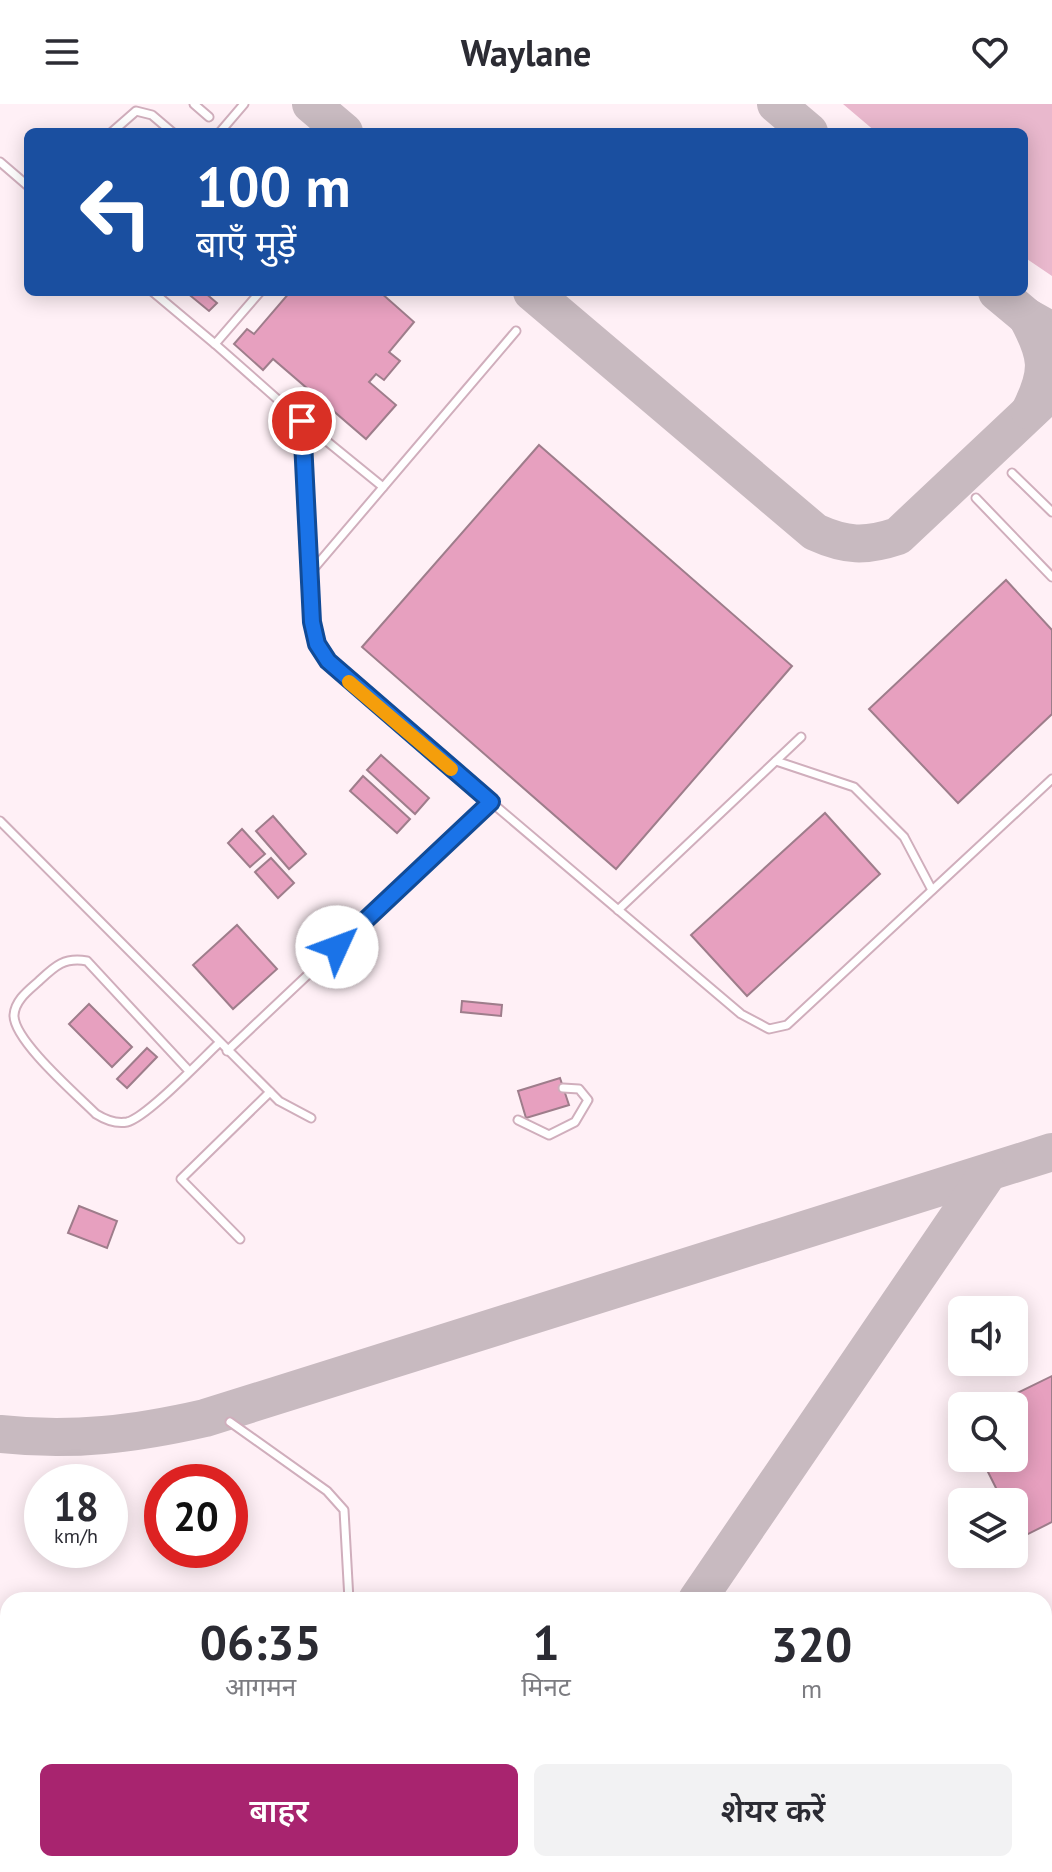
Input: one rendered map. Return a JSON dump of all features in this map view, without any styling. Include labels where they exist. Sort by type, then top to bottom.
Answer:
[{"type":"lane","points":[[194,104],[209,117]]},
{"type":"lane","points":[[223,128],[244,104]]},
{"type":"lane","points":[[115,128],[136,111],[152,115],[167,128]]},
{"type":"lane","points":[[0,162],[24,183]]},
{"type":"lane","points":[[158,296],[383,487]]},
{"type":"lane","points":[[215,344],[257,296]]},
{"type":"lane","points":[[310,573],[516,331]]},
{"type":"lane","points":[[302,421],[312,622],[317,644],[328,661],[741,1014],[769,1029],[787,1025],[1052,779]]},
{"type":"lane","points":[[1012,473],[1052,512]]},
{"type":"lane","points":[[976,498],[1052,577]]},
{"type":"lane","points":[[618,910],[801,737]]},
{"type":"lane","points":[[776,761],[854,787],[904,837],[932,890]]},
{"type":"lane","points":[[227,1051],[491,802]]},
{"type":"lane","points":[[0,821],[227,1051],[270,1092],[311,1118]]},
{"type":"lane","points":[[189,1071],[87,961],[71,958],[57,963],[19,999],[14,1016],[19,1034],[96,1114],[106,1120],[127,1122],[142,1114],[189,1071],[219,1043]]},
{"type":"lane","points":[[518,1120],[549,1135],[575,1122],[588,1100],[579,1089],[563,1088]]},
{"type":"lane","points":[[240,1239],[181,1179],[270,1092]]},
{"type":"lane","points":[[230,1422],[327,1491],[344,1510],[349,1592]]},
{"type":"shaded area","points":[[843,104],[1052,104],[1052,276],[1028,260],[1028,128],[871,128]]},
{"type":"building","points":[[191,296],[209,296],[217,303],[209,311]]},
{"type":"building","points":[[287,296],[385,296],[414,322],[389,352],[400,361],[384,380],[376,374],[369,382],[396,405],[366,439],[273,359],[263,370],[234,344],[247,329],[254,334]]},
{"type":"building","points":[[539,445],[792,666],[616,869],[362,647]]},
{"type":"building","points":[[1006,580],[1052,630],[1052,714],[958,803],[869,709]]},
{"type":"building","points":[[381,755],[429,798],[415,814],[367,770]]},
{"type":"building","points":[[363,776],[410,819],[397,833],[350,791]]},
{"type":"building","points":[[825,813],[880,874],[747,996],[691,935]]},
{"type":"building","points":[[273,816],[306,854],[289,869],[256,831]]},
{"type":"building","points":[[242,829],[265,854],[250,867],[228,843]]},
{"type":"building","points":[[271,858],[294,883],[278,898],[255,872]]},
{"type":"building","points":[[237,925],[277,969],[233,1009],[193,965]]},
{"type":"building","points":[[462,1001],[502,1005],[501,1016],[461,1012]]},
{"type":"building","points":[[89,1004],[132,1047],[112,1067],[69,1024]]},
{"type":"building","points":[[147,1048],[157,1057],[127,1088],[117,1079]]},
{"type":"building","points":[[560,1078],[569,1105],[526,1118],[518,1091]]},
{"type":"building","points":[[79,1206],[117,1221],[107,1248],[68,1233]]},
{"type":"building","points":[[1052,1376],[1052,1522],[1028,1534],[1028,1488],[996,1488],[988,1472],[1028,1472],[1028,1392],[1019,1392]]},
{"type":"taxiway","points":[[311,104],[339,128]]},
{"type":"taxiway","points":[[776,104],[804,128]]},
{"type":"taxiway","points":[[537,296],[815,532],[846,542],[875,542],[898,536],[1052,391]]},
{"type":"taxiway","points":[[1002,296],[1027,317],[1050,330]]},
{"type":"taxiway","points":[[1027,317],[1039,343],[1044,364],[1041,385],[1030,411]]},
{"type":"taxiway","points":[[0,1434],[78,1437],[205,1418],[1052,1152]]},
{"type":"taxiway","points":[[702,1592],[988,1173]]},
{"type":"slow traffic","points":[[349,682],[451,769]]},
{"type":"route","points":[[302,421],[312,622],[317,644],[328,661],[347,680],[491,802],[337,947]]}]
